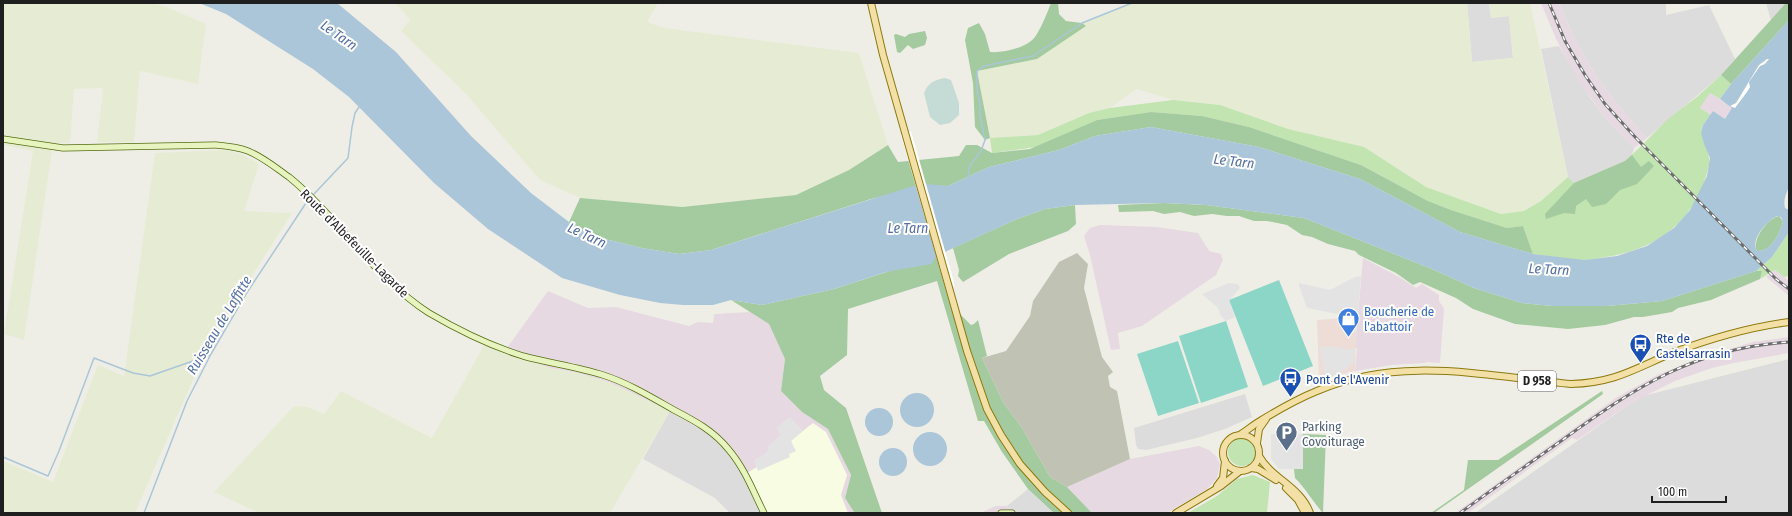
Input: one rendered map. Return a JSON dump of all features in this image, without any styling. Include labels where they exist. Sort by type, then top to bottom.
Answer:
[{"type":"main road","points":[[871,3],[880,44],[949,288],[967,351],[987,409],[1001,435],[1020,464],[1045,492],[1068,513]]},
{"type":"main road","name":"Route d'Albefeuille-Lagarde","points":[[3,139],[63,148],[215,145],[228,146],[249,151],[268,162],[294,181],[329,215],[378,270],[428,312],[448,324],[504,349],[528,357],[604,376],[620,382],[700,424],[718,438],[738,461],[764,513]]},
{"type":"main road","name":"D 958","points":[[1241,434],[1250,430],[1268,416],[1317,390],[1375,373],[1406,370],[1455,371],[1571,384],[1600,382],[1620,376],[1691,347],[1741,332],[1789,322]]},
{"type":"main road","points":[[1268,416],[1259,428],[1257,443],[1259,456],[1266,466],[1297,492],[1304,500],[1310,513]]},
{"type":"main road","points":[[1213,490],[1223,478],[1225,461],[1223,452],[1226,442],[1235,435],[1241,434],[1248,436],[1257,443]]},
{"type":"main road","points":[[1251,468],[1259,456]]},
{"type":"main road","points":[[1225,461],[1231,468],[1240,471]]},
{"type":"main road","points":[[1176,513],[1240,471],[1251,468],[1258,469],[1289,490],[1298,500],[1305,513]]},
{"type":"main road","points":[[1001,513],[1012,513]]},
{"type":"shaded area","points":[[3,3],[149,3],[164,6],[206,24],[198,84],[140,71],[134,142],[97,142],[103,88],[74,89],[70,143],[53,143],[24,340],[4,334],[33,151],[3,145]]},
{"type":"shaded area","points":[[395,3],[658,3],[647,22],[665,28],[859,53],[888,145],[849,170],[796,195],[682,207],[580,198],[540,180],[465,93],[401,31],[410,19]]},
{"type":"shaded area","points":[[1132,3],[1467,3],[1472,62],[1513,58],[1509,16],[1491,18],[1489,3],[1530,3],[1568,177],[1541,201],[1524,211],[1501,214],[1426,187],[1400,171],[1220,105],[1173,100],[1137,89],[1110,108],[1089,113],[1038,135],[990,138],[977,71],[1037,59],[1082,23]]},
{"type":"shaded area","points":[[1467,3],[1489,3],[1491,18],[1509,16],[1513,58],[1472,62]]},
{"type":"shaded area","points":[[1541,3],[1559,3],[1574,37],[1596,76],[1623,111],[1647,138],[1634,148],[1603,115],[1577,78],[1556,39]]},
{"type":"shaded area","points":[[1559,3],[1666,3],[1666,15],[1709,5],[1735,59],[1721,75],[1647,138],[1623,111],[1596,76],[1574,37]]},
{"type":"shaded area","points":[[1766,3],[1789,3],[1772,24]]},
{"type":"shaded area","points":[[1559,46],[1591,99],[1603,115],[1634,148],[1632,155],[1625,161],[1574,183],[1568,177],[1541,49]]},
{"type":"shaded area","points":[[945,78],[951,80],[959,103],[959,115],[950,123],[940,125],[930,117],[924,93],[932,82]]},
{"type":"shaded area","points":[[1710,93],[1733,108],[1725,119],[1713,111],[1711,115],[1700,108]]},
{"type":"shaded area","points":[[225,150],[241,154],[259,164],[244,211],[292,213],[209,343],[135,513],[3,513],[3,461],[53,482],[98,365],[124,376],[155,153]]},
{"type":"shaded area","points":[[1100,225],[1157,227],[1198,233],[1209,251],[1221,254],[1223,260],[1216,275],[1142,326],[1118,333],[1120,349],[1111,350],[1090,255],[1084,236],[1090,228]]},
{"type":"shaded area","points":[[1077,253],[1088,264],[1084,288],[1102,357],[1113,372],[1108,376],[1110,387],[1117,391],[1130,459],[1067,487],[1050,477],[1022,428],[1003,402],[982,358],[1006,351],[1030,316],[1033,301],[1059,262]]},
{"type":"shaded area","points":[[1363,258],[1401,278],[1416,288],[1422,284],[1439,295],[1439,301],[1444,309],[1440,363],[1426,362],[1392,365],[1355,371],[1357,348],[1355,348]]},
{"type":"shaded area","points":[[1775,270],[1789,281],[1789,296],[1766,277]]},
{"type":"shaded area","points":[[1361,276],[1356,332],[1353,334],[1344,318],[1337,314],[1307,308],[1299,286],[1299,283],[1330,290],[1355,277]]},
{"type":"shaded area","points":[[1279,280],[1313,366],[1263,386],[1229,300]]},
{"type":"shaded area","points":[[1229,283],[1238,284],[1240,288],[1229,301],[1235,317],[1226,321],[1221,316],[1218,308],[1202,294]]},
{"type":"shaded area","points":[[548,291],[588,308],[616,307],[689,326],[698,322],[713,323],[714,314],[750,312],[769,324],[785,359],[781,391],[802,412],[828,429],[851,475],[845,498],[856,513],[761,513],[741,472],[728,452],[708,434],[670,411],[578,373],[550,368],[504,352]]},
{"type":"shaded area","points":[[1344,318],[1353,333],[1356,332],[1355,371],[1319,381],[1317,320]]},
{"type":"shaded area","points":[[1226,321],[1248,387],[1201,403],[1179,336]]},
{"type":"shaded area","points":[[1789,337],[1789,353],[1712,368],[1675,381],[1631,403],[1577,440],[1572,438],[1468,513],[1455,513],[1617,397],[1659,374],[1716,353],[1753,342]]},
{"type":"shaded area","points":[[1178,341],[1199,403],[1158,416],[1137,354]]},
{"type":"shaded area","points":[[484,345],[550,368],[578,373],[609,382],[670,411],[610,513],[259,513],[214,492],[294,406],[308,407],[324,414],[341,391],[432,438]]},
{"type":"shaded area","points":[[1320,347],[1355,349],[1353,364],[1333,377],[1325,379]]},
{"type":"shaded area","points":[[1789,359],[1789,513],[1475,513],[1643,396]]},
{"type":"shaded area","points":[[1245,394],[1252,417],[1225,429],[1197,438],[1146,450],[1138,449],[1136,445],[1134,428]]},
{"type":"shaded area","points":[[670,411],[708,434],[728,452],[741,472],[761,513],[730,513],[715,498],[643,459]]},
{"type":"shaded area","points":[[790,417],[803,431],[791,441],[796,451],[789,454],[790,457],[758,471],[754,460],[766,453],[769,449],[767,447],[781,435],[776,428]]},
{"type":"shaded area","points":[[813,423],[826,432],[847,475],[841,495],[848,513],[766,513],[747,473],[757,467]]},
{"type":"shaded area","name":"Parking Covoiturage","points":[[1271,434],[1303,434],[1303,469],[1279,469],[1271,459]]},
{"type":"shaded area","points":[[1199,446],[1209,450],[1217,457],[1220,465],[1217,478],[1207,489],[1167,513],[1092,513],[1067,487],[1130,459]]},
{"type":"shaded area","points":[[1028,489],[1054,513],[1020,513],[1007,506]]},
{"type":"shaded area","points":[[995,506],[1007,506],[1020,513],[981,513]]},
{"type":"green space","points":[[1051,3],[1058,3],[1059,14],[1066,21],[1082,23],[1086,26],[1037,59],[977,71],[990,138],[985,140],[975,127],[973,83],[965,40],[968,28],[979,23],[985,34],[990,52],[1006,51],[1017,48],[1034,39]]},
{"type":"green space","points":[[1786,3],[1789,3],[1789,20],[1731,84],[1721,75]]},
{"type":"green space","points":[[925,31],[927,38],[925,45],[913,49],[908,45],[900,53],[897,52],[894,35],[896,34],[905,37],[909,34]]},
{"type":"green space","points":[[1721,75],[1731,84],[1720,99],[1710,93],[1700,108],[1711,115],[1704,124],[1702,130],[1709,165],[1703,184],[1695,201],[1685,216],[1672,229],[1658,239],[1642,247],[1624,253],[1587,260],[1533,254],[1523,226],[1507,228],[1451,210],[1428,201],[1361,165],[1249,127],[1202,116],[1151,112],[1097,120],[1036,147],[992,153],[990,138],[1038,135],[1089,113],[1110,108],[1173,100],[1220,105],[1288,129],[1364,147],[1426,187],[1501,214],[1524,211],[1541,201],[1568,177],[1574,183],[1625,161],[1668,119],[1698,96]]},
{"type":"green space","points":[[1151,112],[1202,116],[1249,127],[1361,165],[1428,201],[1451,210],[1507,228],[1523,226],[1533,254],[1460,232],[1360,179],[1259,147],[1151,127],[1095,136],[1059,150],[989,167],[948,186],[927,185],[871,199],[711,250],[679,254],[642,248],[597,237],[569,222],[580,198],[682,207],[796,195],[849,170],[888,145],[898,162],[959,156],[966,145],[977,145],[992,153],[1030,149],[1097,120]]},
{"type":"green space","points":[[1632,155],[1641,167],[1649,161],[1654,166],[1637,184],[1620,190],[1606,204],[1592,207],[1586,199],[1576,206],[1575,214],[1564,213],[1546,219],[1545,214],[1574,183],[1625,161]]},
{"type":"green space","points":[[1164,203],[1206,205],[1304,218],[1432,269],[1474,288],[1522,303],[1552,306],[1607,306],[1662,301],[1756,271],[1762,271],[1760,279],[1711,300],[1678,308],[1672,312],[1634,317],[1605,325],[1568,329],[1515,324],[1473,309],[1456,298],[1420,282],[1413,285],[1396,273],[1359,255],[1355,251],[1302,235],[1287,225],[1267,221],[1254,221],[1239,216],[1212,214],[1194,216],[1180,212],[1164,214],[1153,211],[1119,212],[1118,205]]},
{"type":"green space","points":[[1075,205],[1076,224],[1068,231],[1009,254],[963,282],[958,276],[959,270],[953,248],[1017,219],[1045,209]]},
{"type":"green space","points":[[1779,216],[1783,221],[1780,231],[1774,241],[1767,248],[1757,251],[1756,241],[1758,236],[1770,221]]},
{"type":"green space","points":[[1789,232],[1789,276],[1784,277],[1775,270],[1760,279],[1762,271],[1756,271],[1772,257]]},
{"type":"green space","points":[[936,256],[953,315],[960,314],[971,325],[978,320],[987,356],[982,358],[1003,402],[1022,428],[1050,477],[1067,487],[1092,513],[1054,513],[1028,489],[1002,452],[984,421],[978,421],[937,281],[848,309],[847,355],[820,376],[824,390],[846,408],[882,513],[854,512],[845,498],[851,475],[828,429],[802,412],[781,391],[785,359],[769,324],[731,300],[762,305],[834,289]]},
{"type":"green space","points":[[1602,391],[1603,394],[1434,513],[1431,513],[1464,490],[1468,460],[1498,460]]},
{"type":"green space","points":[[1303,434],[1326,435],[1323,513],[1295,478],[1294,469],[1303,469]]},
{"type":"green space","points":[[1242,438],[1252,442],[1256,452],[1252,462],[1242,466],[1232,462],[1228,452],[1232,442]]},
{"type":"green space","points":[[1253,475],[1270,482],[1267,513],[1188,513],[1217,496],[1237,479]]},
{"type":"water","name":"Le Tarn","points":[[199,3],[337,3],[396,52],[471,136],[531,193],[569,222],[597,237],[642,248],[679,254],[711,250],[913,186],[927,184],[948,186],[989,167],[1059,150],[1095,136],[1151,127],[1259,147],[1360,179],[1460,232],[1533,254],[1585,260],[1617,256],[1647,246],[1674,228],[1690,210],[1707,176],[1710,158],[1701,133],[1703,125],[1713,111],[1725,119],[1732,108],[1720,99],[1731,84],[1789,20],[1789,187],[1784,202],[1785,208],[1789,210],[1789,232],[1772,257],[1756,271],[1662,301],[1607,306],[1552,306],[1522,303],[1474,288],[1432,269],[1304,218],[1206,205],[1164,203],[1075,205],[1045,209],[1017,219],[936,256],[932,264],[886,272],[834,289],[762,305],[731,300],[713,305],[660,303],[620,295],[562,278],[488,229],[434,183],[349,97],[313,69],[226,14]],"holes":[[[1777,216],[1781,217],[1783,221],[1780,231],[1774,241],[1767,248],[1757,251],[1755,246],[1756,241],[1764,226],[1773,218]]]},
{"type":"water","points":[[917,393],[929,398],[934,410],[929,422],[917,427],[905,422],[900,410],[905,398]]},
{"type":"water","points":[[879,408],[889,412],[893,422],[889,432],[879,436],[869,432],[865,422],[869,412]]},
{"type":"water","points":[[930,432],[942,437],[947,449],[942,461],[930,466],[918,461],[913,449],[918,437]]},
{"type":"water","points":[[893,448],[903,452],[907,462],[903,472],[893,476],[883,472],[879,462],[883,452]]},
{"type":"pier","points":[[1769,59],[1765,64],[1760,66],[1749,82],[1750,87],[1735,108],[1730,106],[1736,103],[1759,65]]},
{"type":"pier","points":[[911,131],[955,286],[946,290],[901,135]]},
{"type":"waterway","points":[[968,176],[970,165],[981,151],[985,140],[977,91],[977,71],[984,66],[1033,56],[1082,23],[1132,3]]},
{"type":"waterway","name":"Ruisseau de Laffitte","points":[[314,194],[348,158],[355,113],[359,107]]},
{"type":"waterway","name":"Ruisseau de Laffitte","points":[[144,513],[187,401],[211,354],[246,294],[308,200]]},
{"type":"waterway","points":[[3,457],[48,476],[94,358],[133,373],[150,376],[210,355]]},
{"type":"railway","points":[[1549,3],[1565,41],[1585,75],[1605,104],[1636,138],[1776,279],[1789,289]]},
{"type":"railway","points":[[1460,513],[1588,421],[1641,388],[1695,362],[1724,352],[1755,346],[1789,342]]},
{"type":"place","name":"Boucherie de l'abattoir","points":[[1349,338]]},
{"type":"place","name":"Rte de Castelsarrasin","points":[[1640,364]]},
{"type":"place","name":"Pont de l'Avenir","points":[[1290,398]]},
{"type":"place","name":"Parking Covoiturage","points":[[1287,452]]}]
